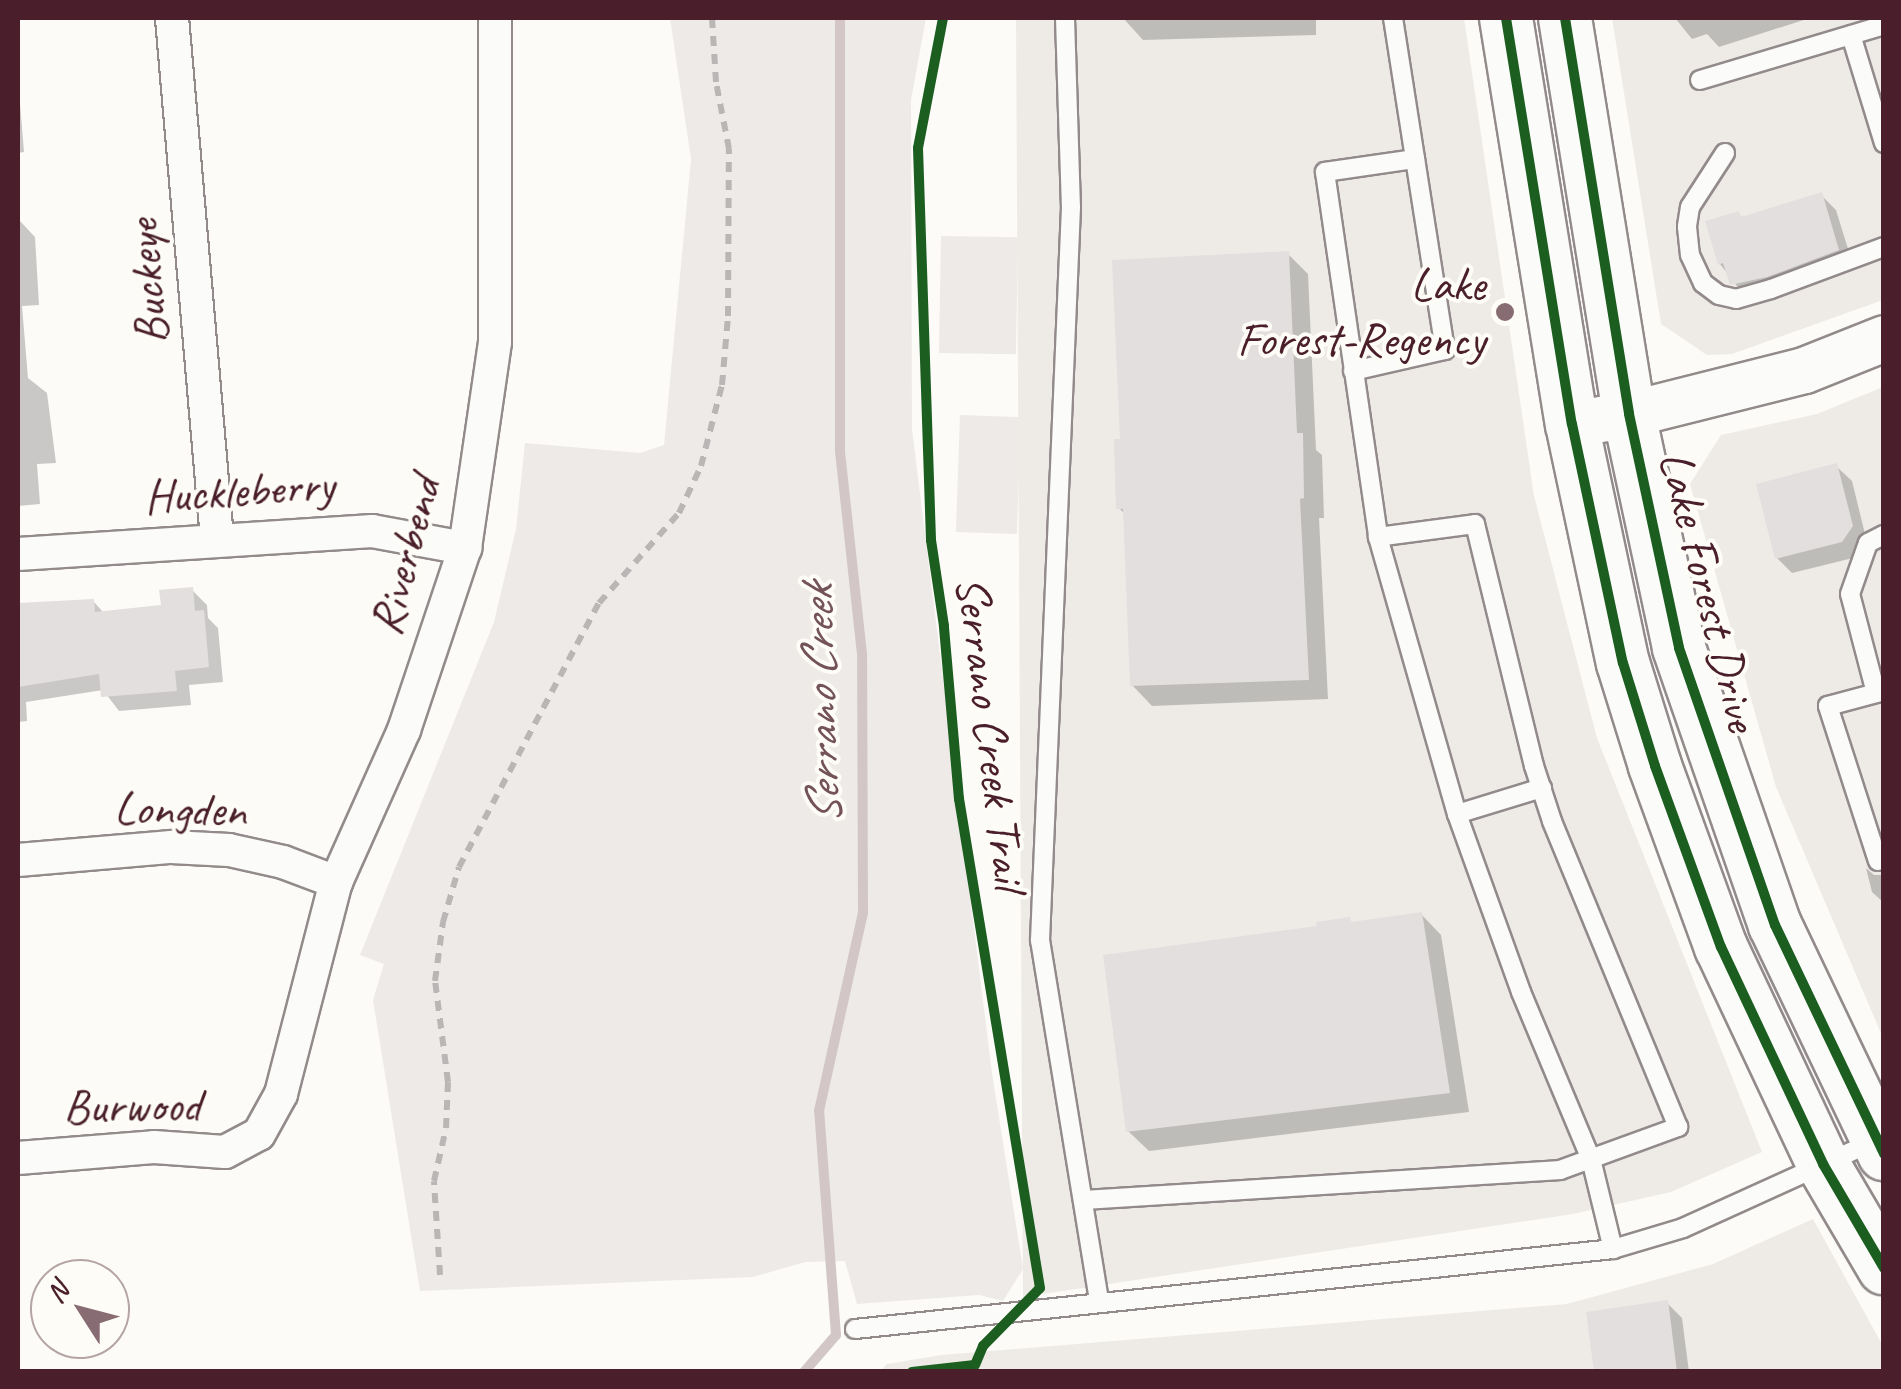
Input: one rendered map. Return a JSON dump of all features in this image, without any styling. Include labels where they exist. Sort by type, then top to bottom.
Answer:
[{"type":"main road","name":"Lake Forest Drive","points":[[1506,18],[1572,424],[1623,663],[1655,766],[1721,946],[1823,1164],[1884,1268]]},
{"type":"main road","name":"Lake Forest Drive","points":[[1565,18],[1629,414],[1680,648],[1710,746],[1775,925],[1880,1147]]},
{"type":"street","name":"Buckeye","points":[[172,18],[217,539]]},
{"type":"street","name":"Riverbend","points":[[281,1094],[336,882],[404,730],[464,548],[495,342],[495,18]]},
{"type":"street","points":[[1572,424],[1629,414],[1804,370],[1884,338]]},
{"type":"street","name":"Huckleberry","points":[[18,554],[372,531],[464,548]]},
{"type":"street","name":"Longden","points":[[18,860],[171,847],[229,850],[283,862],[336,882]]},
{"type":"street","name":"Burwood","points":[[18,1158],[154,1146],[224,1152],[259,1134],[281,1094]]},
{"type":"lane","points":[[1065,18],[1071,207],[1040,940],[1099,1300]]},
{"type":"lane","points":[[1352,370],[1446,350],[1392,18]]},
{"type":"lane","points":[[1700,80],[1884,24]]},
{"type":"lane","points":[[1852,35],[1884,143]]},
{"type":"lane","points":[[1725,154],[1690,207],[1687,228],[1690,255],[1703,283],[1719,295],[1736,298],[1761,292],[1884,247]]},
{"type":"lane","points":[[1415,159],[1325,172],[1378,537],[1457,814],[1521,992],[1591,1159],[1613,1249]]},
{"type":"lane","points":[[1085,1200],[1560,1170],[1678,1127],[1542,788],[1475,524],[1378,537]]},
{"type":"lane","points":[[1878,861],[1828,706],[1880,692],[1850,594],[1868,543],[1884,535]]},
{"type":"lane","points":[[1457,814],[1542,788]]},
{"type":"lane","points":[[855,1328],[1613,1249],[1683,1228],[1823,1164],[1880,1147]]},
{"type":"path","points":[[440,1275],[434,1181],[446,1128],[448,1082],[435,981],[443,922],[459,867],[599,603],[679,512],[700,466],[722,385],[728,316],[728,148],[716,82],[712,18]]},
{"type":"shaded area","points":[[670,18],[926,18],[911,100],[912,429],[992,1073],[1023,1269],[1003,1301],[979,1295],[857,1304],[845,1261],[805,1262],[753,1277],[420,1291],[373,1000],[384,964],[360,955],[494,622],[516,529],[525,443],[640,453],[664,445],[691,159]]},
{"type":"shaded area","points":[[1016,18],[1464,18],[1534,496],[1597,738],[1762,1152],[1671,1192],[1573,1214],[1023,1297]]},
{"type":"shaded area","points":[[1612,18],[1883,18],[1883,300],[1732,354],[1707,355],[1661,324]]},
{"type":"shaded area","points":[[941,236],[1018,237],[1016,354],[939,353]]},
{"type":"shaded area","points":[[1883,387],[1883,1038],[1776,787],[1690,484],[1721,435],[1817,414]]},
{"type":"shaded area","points":[[960,415],[1021,417],[1017,534],[956,532]]},
{"type":"shaded area","points":[[1813,1219],[1884,1348],[1883,1372],[880,1372],[887,1364],[941,1355],[1567,1304],[1713,1264]]},
{"type":"building","points":[[1822,192],[1839,250],[1767,277],[1730,285],[1723,263],[1718,265],[1705,221],[1739,211],[1741,217]]},
{"type":"building","points":[[1289,251],[1297,433],[1303,433],[1304,498],[1300,499],[1309,680],[1130,686],[1123,509],[1116,509],[1114,439],[1120,439],[1112,260]]},
{"type":"building","points":[[1837,463],[1853,526],[1842,542],[1775,559],[1756,484]]},
{"type":"building","points":[[193,587],[195,611],[204,610],[209,667],[175,671],[177,691],[101,697],[99,674],[18,687],[18,603],[94,599],[95,612],[161,605],[159,590]]},
{"type":"building","points":[[1422,912],[1450,1093],[1126,1132],[1103,955],[1317,926],[1316,922],[1350,917],[1351,922]]},
{"type":"building","points":[[1668,1300],[1677,1372],[1594,1372],[1586,1312]]},
{"type":"waterway","name":"Serrano Creek","points":[[804,1372],[836,1335],[819,1111],[863,913],[862,654],[840,450],[840,18]]},
{"type":"cycle path","name":"Serrano Creek Trail","points":[[912,1372],[975,1365],[983,1346],[1040,1288],[959,799],[944,626],[931,540],[918,148],[943,18]]},
{"type":"cycle path","points":[[1506,18],[1572,424],[1623,663],[1655,766],[1721,947],[1823,1164],[1884,1268]]},
{"type":"cycle path","points":[[1565,18],[1629,414],[1679,648],[1775,925],[1884,1154]]},
{"type":"place","name":"Lake Forest-Regency","points":[[1505,312]]}]
